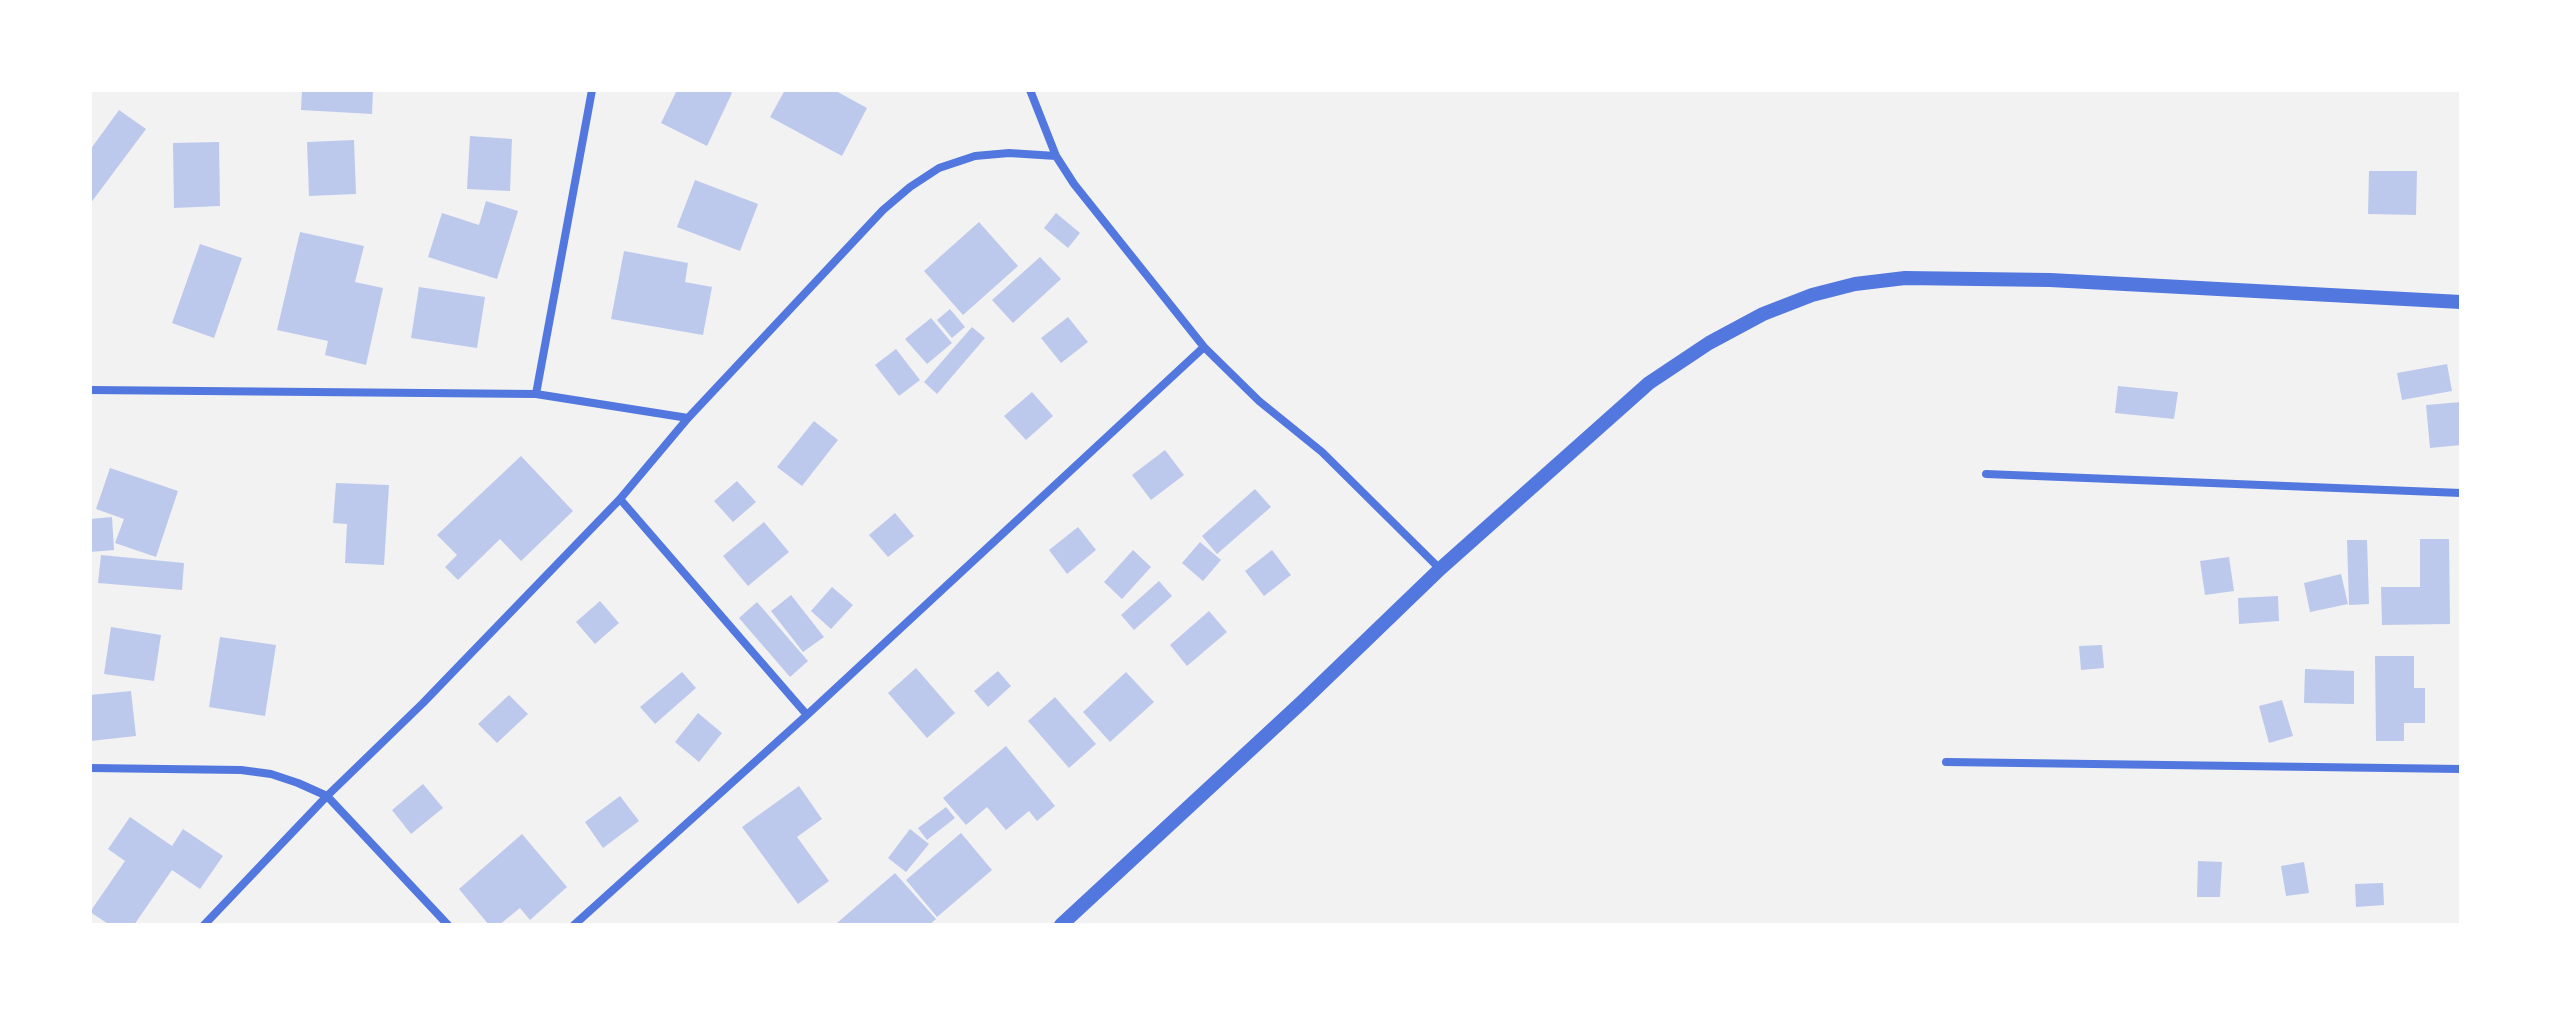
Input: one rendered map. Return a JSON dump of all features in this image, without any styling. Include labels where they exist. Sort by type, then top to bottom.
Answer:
[{"type":"street","points":[[536,394],[592,90]]},
{"type":"street","points":[[1030,90],[1056,156],[1103,222],[1204,347],[1259,401],[1322,452],[1440,569]]},
{"type":"street","points":[[204,925],[620,499],[688,418],[883,210],[939,168],[975,156],[1009,153],[1056,156]]},
{"type":"street","points":[[1061,925],[1302,702],[1440,569],[1649,383],[1749,321],[1812,295],[1892,279],[1970,277],[2461,302]]},
{"type":"street","points":[[574,925],[807,715],[1204,347]]},
{"type":"street","points":[[90,390],[536,394],[688,418]]},
{"type":"street","points":[[1986,474],[2461,493]]},
{"type":"street","points":[[620,499],[807,715]]},
{"type":"street","points":[[1946,762],[2461,769]]},
{"type":"street","points":[[90,768],[241,770],[271,774],[327,796],[448,925]]},
{"type":"building","points":[[302,90],[373,90],[372,114],[301,110]]},
{"type":"building","points":[[677,90],[727,90],[732,93],[707,146],[661,123]]},
{"type":"building","points":[[785,90],[834,90],[867,108],[842,156],[770,117]]},
{"type":"building","points":[[119,110],[146,129],[90,204],[90,150]]},
{"type":"building","points":[[470,136],[512,139],[510,191],[467,189]]},
{"type":"building","points":[[354,140],[356,194],[309,196],[307,142]]},
{"type":"building","points":[[219,142],[220,206],[174,208],[173,143]]},
{"type":"building","points":[[2369,171],[2417,171],[2416,215],[2368,214]]},
{"type":"building","points":[[695,180],[758,204],[740,251],[677,227]]},
{"type":"building","points":[[486,201],[518,211],[497,279],[428,257],[442,213],[479,225]]},
{"type":"building","points":[[1056,213],[1080,233],[1068,248],[1044,228]]},
{"type":"building","points":[[979,222],[1018,266],[963,315],[924,271]]},
{"type":"building","points":[[300,232],[364,246],[355,282],[383,288],[366,365],[325,355],[328,341],[277,330]]},
{"type":"building","points":[[200,244],[242,258],[214,338],[172,323]]},
{"type":"building","points":[[624,251],[688,263],[685,282],[712,287],[703,335],[611,319]]},
{"type":"building","points":[[1040,257],[1061,279],[1013,323],[992,300]]},
{"type":"building","points":[[419,287],[485,297],[477,348],[411,338]]},
{"type":"building","points":[[950,309],[965,327],[952,338],[937,320]]},
{"type":"building","points":[[1068,317],[1088,342],[1061,363],[1041,338]]},
{"type":"building","points":[[931,318],[952,343],[927,364],[905,339]]},
{"type":"building","points":[[972,327],[985,338],[937,394],[924,382]]},
{"type":"building","points":[[896,349],[920,380],[899,396],[875,365]]},
{"type":"building","points":[[2447,364],[2452,391],[2402,400],[2397,373]]},
{"type":"building","points":[[2118,386],[2178,392],[2174,419],[2115,413]]},
{"type":"building","points":[[1032,392],[1053,416],[1026,440],[1004,416]]},
{"type":"building","points":[[2461,402],[2461,445],[2430,448],[2426,405]]},
{"type":"building","points":[[814,421],[838,440],[802,486],[777,467]]},
{"type":"building","points":[[1165,450],[1184,475],[1151,500],[1132,475]]},
{"type":"building","points":[[521,456],[573,511],[521,561],[500,539],[458,580],[445,567],[457,555],[437,535]]},
{"type":"building","points":[[110,468],[178,491],[156,557],[115,543],[124,519],[96,509]]},
{"type":"building","points":[[737,481],[756,502],[733,522],[714,501]]},
{"type":"building","points":[[336,483],[389,485],[384,565],[345,563],[347,524],[333,523]]},
{"type":"building","points":[[1255,489],[1271,507],[1217,554],[1202,536]]},
{"type":"building","points":[[895,513],[914,536],[888,557],[869,535]]},
{"type":"building","points":[[112,517],[114,550],[90,552],[90,519]]},
{"type":"building","points":[[764,522],[789,552],[748,586],[723,556]]},
{"type":"building","points":[[1078,527],[1096,550],[1067,574],[1049,550]]},
{"type":"building","points":[[2420,539],[2449,539],[2450,624],[2382,625],[2381,587],[2420,587]]},
{"type":"building","points":[[2347,540],[2367,540],[2369,604],[2349,605]]},
{"type":"building","points":[[1200,542],[1221,560],[1203,581],[1182,563]]},
{"type":"building","points":[[1133,550],[1151,567],[1122,599],[1104,582]]},
{"type":"building","points":[[1272,550],[1291,575],[1264,596],[1245,571]]},
{"type":"building","points":[[101,555],[184,563],[182,590],[98,583]]},
{"type":"building","points":[[2229,557],[2234,591],[2205,595],[2200,561]]},
{"type":"building","points":[[2341,574],[2348,604],[2310,612],[2304,583]]},
{"type":"building","points":[[1159,581],[1172,596],[1134,630],[1121,615]]},
{"type":"building","points":[[832,587],[853,605],[831,629],[811,611]]},
{"type":"building","points":[[791,595],[824,637],[803,652],[771,611]]},
{"type":"building","points":[[2278,596],[2279,621],[2239,624],[2238,598]]},
{"type":"building","points":[[600,601],[619,623],[595,644],[576,622]]},
{"type":"building","points":[[757,602],[808,661],[790,677],[739,618]]},
{"type":"building","points":[[1209,611],[1227,632],[1187,666],[1170,645]]},
{"type":"building","points":[[111,627],[161,635],[154,681],[104,674]]},
{"type":"building","points":[[220,637],[276,645],[265,716],[209,707]]},
{"type":"building","points":[[2102,645],[2104,668],[2081,670],[2079,646]]},
{"type":"building","points":[[2375,656],[2414,656],[2414,688],[2425,688],[2425,723],[2404,723],[2404,741],[2376,741]]},
{"type":"building","points":[[916,668],[955,713],[927,738],[888,693]]},
{"type":"building","points":[[2305,669],[2354,671],[2354,704],[2304,703]]},
{"type":"building","points":[[998,671],[1011,686],[988,707],[974,691]]},
{"type":"building","points":[[682,672],[696,688],[655,724],[640,707]]},
{"type":"building","points":[[1126,672],[1154,702],[1110,742],[1083,712]]},
{"type":"building","points":[[131,691],[136,736],[90,741],[90,695]]},
{"type":"building","points":[[509,695],[528,714],[497,743],[478,724]]},
{"type":"building","points":[[1055,697],[1096,744],[1069,768],[1028,721]]},
{"type":"building","points":[[2282,700],[2293,736],[2269,743],[2259,706]]},
{"type":"building","points":[[698,713],[722,733],[699,762],[675,742]]},
{"type":"building","points":[[1006,746],[1055,806],[1037,821],[1029,811],[1006,830],[987,807],[966,825],[943,798]]},
{"type":"building","points":[[423,784],[443,808],[411,834],[392,810]]},
{"type":"building","points":[[799,786],[822,819],[797,837],[829,881],[798,904],[742,827]]},
{"type":"building","points":[[620,796],[639,821],[603,848],[585,822]]},
{"type":"building","points":[[946,807],[955,818],[927,840],[918,828]]},
{"type":"building","points":[[130,817],[172,846],[183,829],[223,856],[200,889],[172,870],[134,925],[110,925],[90,912],[125,861],[108,849]]},
{"type":"building","points":[[910,829],[929,844],[906,872],[888,858]]},
{"type":"building","points":[[961,833],[992,870],[937,917],[906,880]]},
{"type":"building","points":[[522,834],[567,887],[530,920],[520,908],[499,925],[489,925],[459,889]]},
{"type":"building","points":[[2198,861],[2222,862],[2220,897],[2197,897]]},
{"type":"building","points":[[2304,862],[2309,893],[2286,896],[2281,866]]},
{"type":"building","points":[[895,873],[936,919],[929,925],[837,923]]},
{"type":"building","points":[[2383,883],[2384,905],[2356,907],[2355,884]]}]
